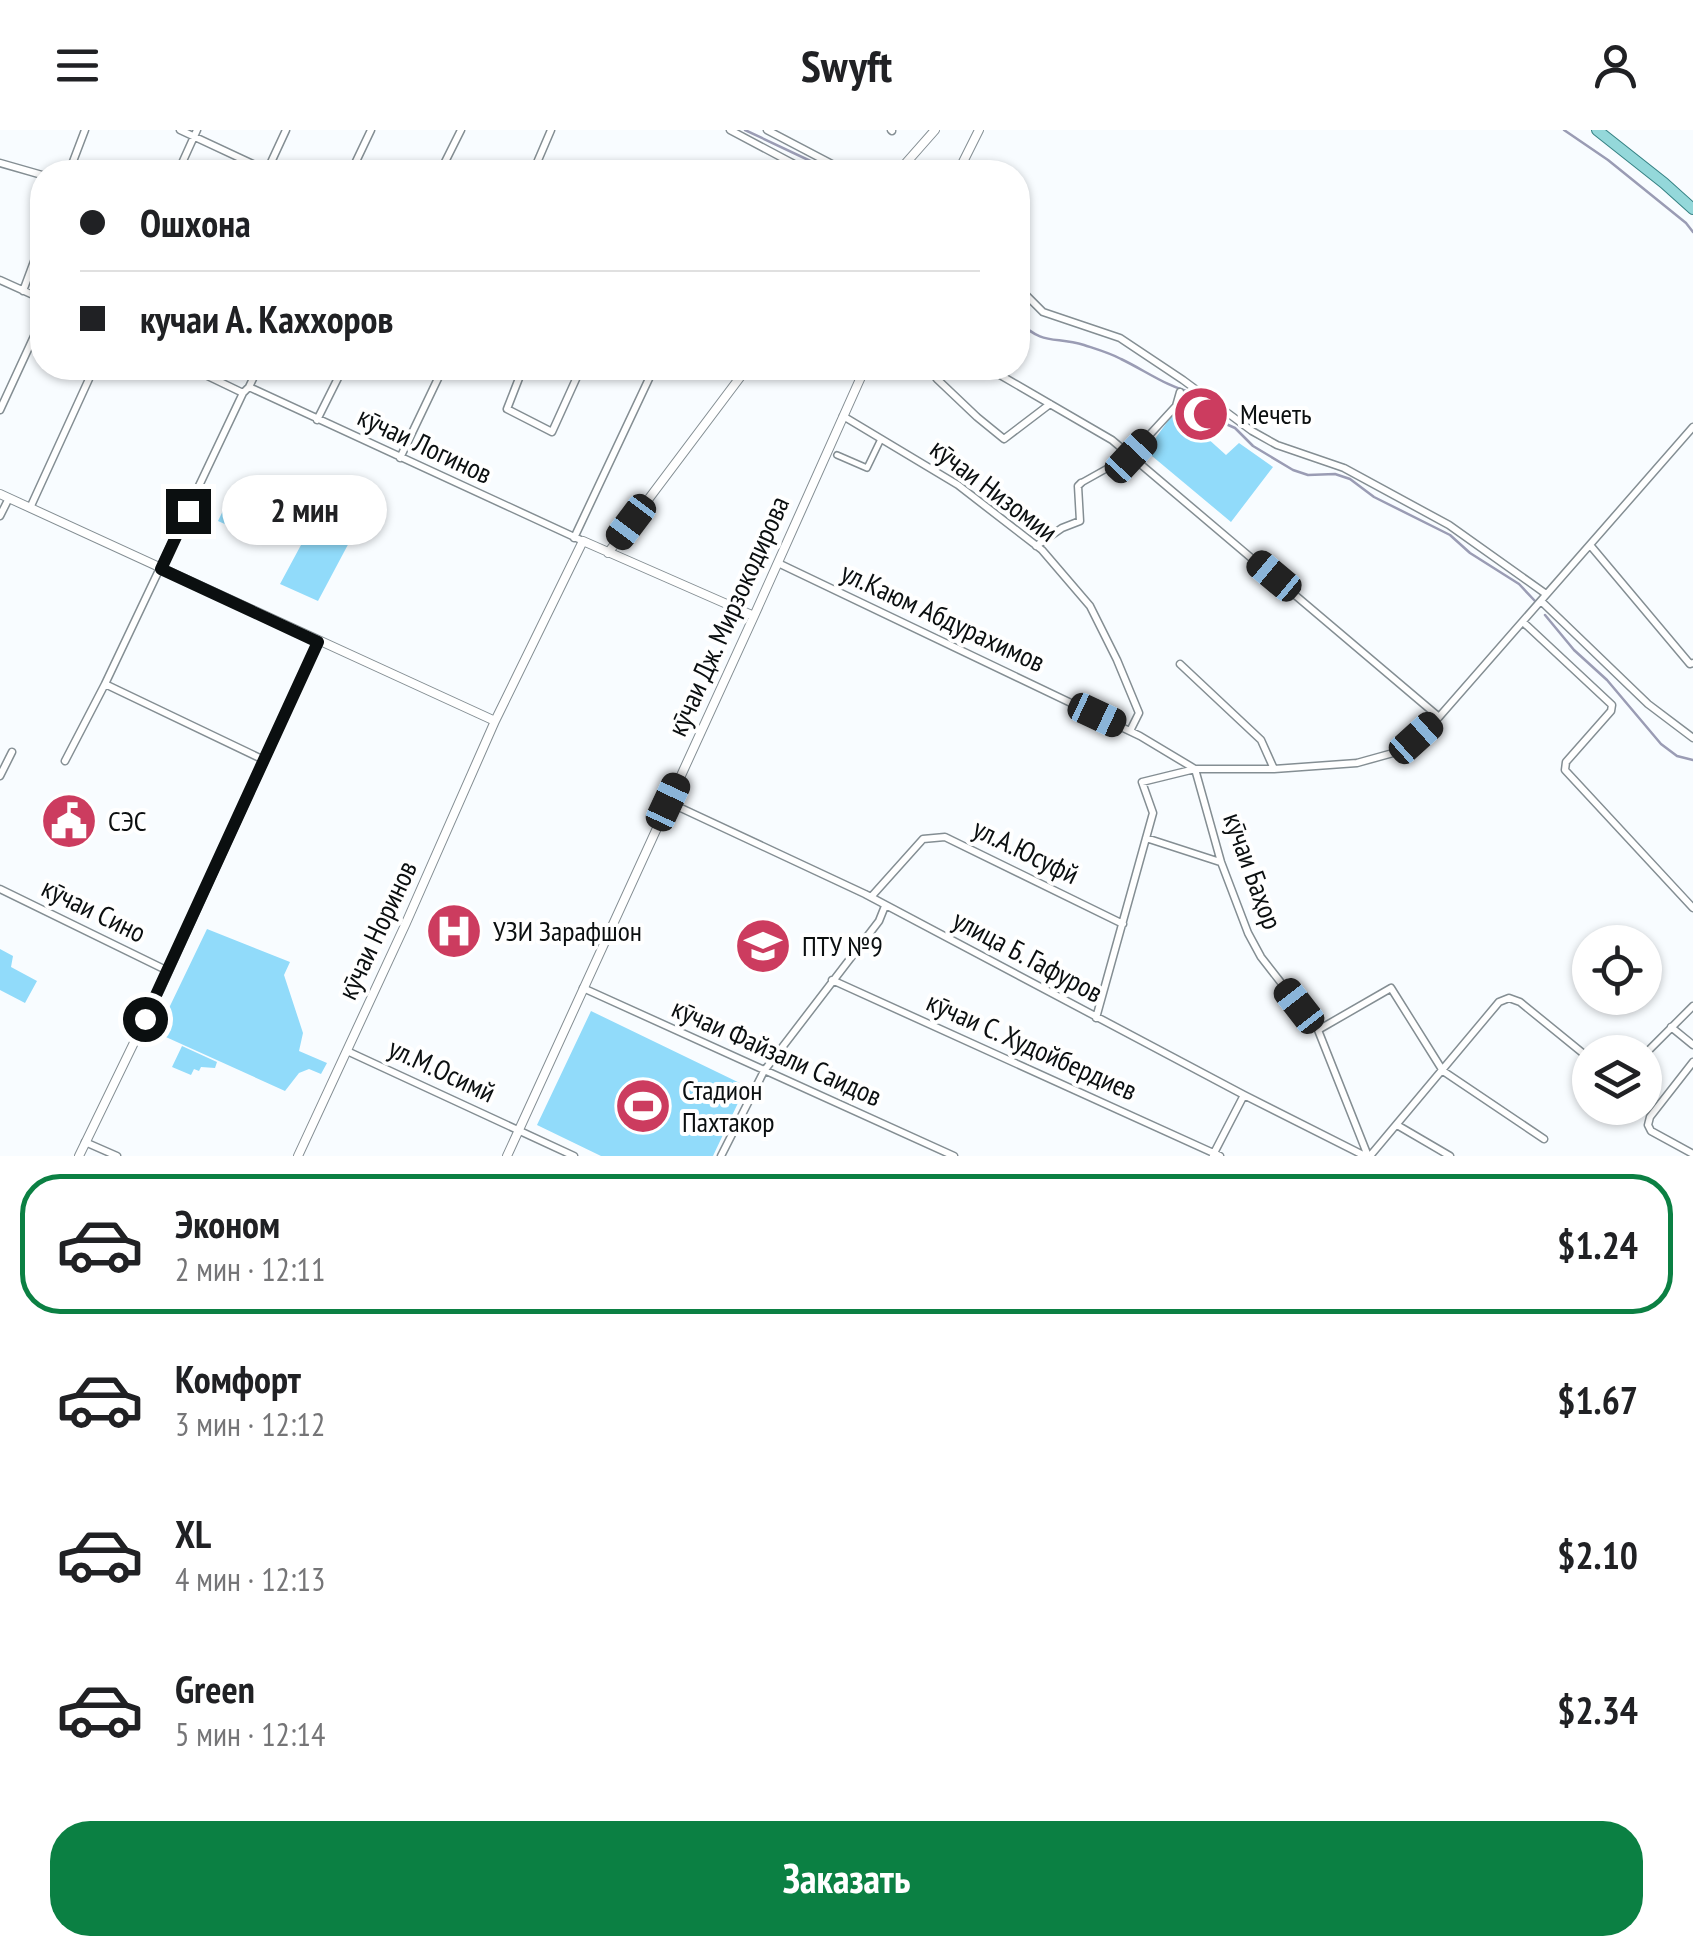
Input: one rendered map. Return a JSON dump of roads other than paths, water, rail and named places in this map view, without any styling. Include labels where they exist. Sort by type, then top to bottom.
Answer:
[{"type":"main road","points":[[1597,130],[1693,209]]},
{"type":"street","points":[[74,160],[85,130]]},
{"type":"street","points":[[180,130],[196,133],[246,160]]},
{"type":"street","points":[[273,160],[286,130]]},
{"type":"street","points":[[357,160],[371,130]]},
{"type":"street","points":[[446,160],[461,130]]},
{"type":"street","points":[[538,160],[551,130]]},
{"type":"street","points":[[730,130],[786,160]]},
{"type":"street","points":[[766,130],[824,160]]},
{"type":"street","points":[[909,160],[935,130]]},
{"type":"street","points":[[964,160],[979,130]]},
{"type":"street","points":[[184,160],[196,133]]},
{"type":"street","points":[[0,164],[30,172]]},
{"type":"street","points":[[23,290],[30,272]]},
{"type":"street","points":[[1,280],[30,294]]},
{"type":"street","points":[[1030,299],[1043,312],[1120,338],[1277,445],[1344,468],[1449,525],[1543,598],[1648,704],[1693,738]]},
{"type":"street","points":[[0,410],[30,345]]},
{"type":"street","points":[[30,508],[89,380]]},
{"type":"street","name":"кӯчаи Логинов","points":[[221,380],[578,540]]},
{"type":"street","points":[[65,760],[251,380]]},
{"type":"street","points":[[317,420],[337,380]]},
{"type":"street","points":[[400,458],[437,380]]},
{"type":"street","points":[[518,380],[507,409],[552,432],[576,380]]},
{"type":"street","points":[[649,380],[578,540],[754,616]]},
{"type":"street","points":[[608,553],[738,380]]},
{"type":"street","name":"кӯчаи Дж. Мирзокодирова","points":[[507,1156],[859,380]]},
{"type":"street","points":[[938,380],[1004,439],[1050,404]]},
{"type":"street","points":[[1009,380],[1102,434],[1131,456],[1439,718]]},
{"type":"street","points":[[1036,546],[1080,521],[1081,482],[1131,456],[1176,406],[1180,392]]},
{"type":"street","name":"кӯчаи Низомии","points":[[842,416],[958,485],[1036,546],[1090,606],[1139,713],[1130,731]]},
{"type":"street","points":[[1096,1018],[1153,813],[1142,782],[1195,769],[1357,763],[1393,752],[1416,738],[1439,718],[1693,427]]},
{"type":"street","points":[[837,455],[867,468],[881,438]]},
{"type":"street","points":[[0,516],[4,496],[494,721]]},
{"type":"street","name":"кӯчаи Норинов","points":[[298,1156],[578,540]]},
{"type":"street","points":[[1590,544],[1693,663]]},
{"type":"street","name":"ул.Каюм Абдурахимов","points":[[776,562],[1130,731],[1195,769]]},
{"type":"street","points":[[1523,622],[1612,705],[1566,762],[1565,770],[1693,908]]},
{"type":"street","points":[[78,1156],[168,971],[318,642]]},
{"type":"street","points":[[1180,664],[1261,740],[1274,769]]},
{"type":"street","points":[[105,684],[264,760]]},
{"type":"street","points":[[0,776],[12,752]]},
{"type":"street","name":"кӯчаи Баҳор","points":[[1195,769],[1248,933],[1318,1030],[1368,1156]]},
{"type":"street","name":"улица Б. Гафуров","points":[[668,802],[899,912],[1244,1095],[1368,1156]]},
{"type":"street","name":"ул.А.Юсуфй","points":[[871,898],[923,839],[945,837],[1122,924]]},
{"type":"street","points":[[1146,838],[1222,862]]},
{"type":"street","name":"кӯчаи Сино","points":[[0,889],[168,971]]},
{"type":"street","points":[[722,1156],[764,1070],[886,906]]},
{"type":"street","points":[[878,921],[899,912]]},
{"type":"street","name":"кӯчаи С. Худойбердиев","points":[[832,980],[1216,1155],[1244,1095]]},
{"type":"street","name":"кӯчаи Файзали Саидов","points":[[583,988],[954,1156]]},
{"type":"street","points":[[1318,1030],[1391,988],[1443,1070],[1544,1139]]},
{"type":"street","points":[[1368,1156],[1499,1002],[1509,998],[1520,1002],[1572,1045]]},
{"type":"street","points":[[1662,1036],[1693,1006]]},
{"type":"street","points":[[1671,1027],[1693,1045]]},
{"type":"street","name":"ул.М.Осимй","points":[[346,1050],[574,1156]]},
{"type":"street","points":[[1693,1062],[1650,1117],[1648,1125],[1651,1131],[1693,1154]]},
{"type":"street","points":[[1398,1125],[1450,1156]]},
{"type":"street","points":[[86,1142],[117,1156]]},
{"type":"waterway","points":[[745,130],[808,160]]},
{"type":"waterway","points":[[1564,130],[1608,160],[1693,232]]},
{"type":"waterway","points":[[1030,331],[1108,353],[1194,393]]},
{"type":"waterway","points":[[1205,400],[1253,446],[1293,470],[1350,479],[1374,497],[1450,535],[1470,553],[1519,584],[1535,601]]},
{"type":"waterway","points":[[1545,615],[1661,744],[1677,756],[1693,760]]},
{"type":"place","name":"Мечеть","points":[[1201,414]]},
{"type":"place","name":"СЭС","points":[[69,821]]},
{"type":"place","name":"УЗИ Зарафшон","points":[[454,931]]},
{"type":"place","name":"ПТУ №9","points":[[763,946]]},
{"type":"place","name":"Стадион Пахтакор","points":[[643,1106]]}]
